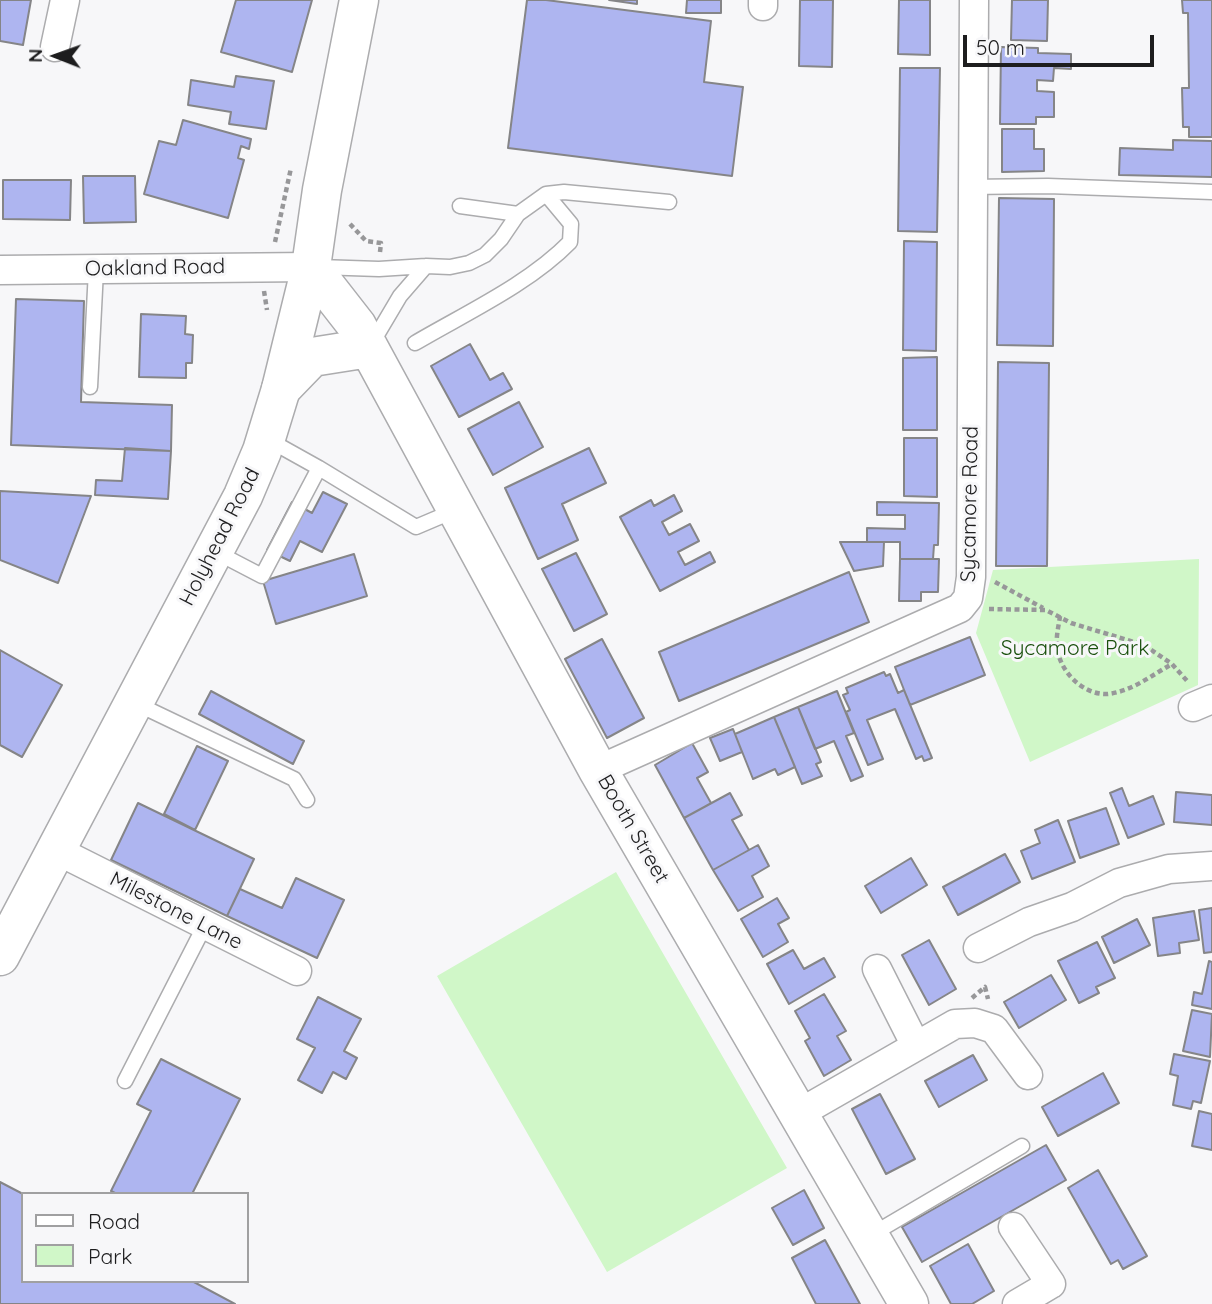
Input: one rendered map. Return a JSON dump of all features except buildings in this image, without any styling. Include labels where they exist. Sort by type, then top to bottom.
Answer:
[{"type":"main road","name":"Holyhead Road","points":[[0,956],[243,496],[266,438],[311,267],[322,190],[359,0]]},
{"type":"main road","name":"Booth Street","points":[[311,267],[350,315],[598,770],[909,1304]]},
{"type":"main road","points":[[281,389],[312,357],[369,348]]},
{"type":"street","points":[[55,47],[65,0]]},
{"type":"street","name":"Sycamore Road","points":[[598,770],[960,608],[968,598],[971,578],[970,187],[974,0]]},
{"type":"street","name":"Oakland Road","points":[[0,270],[311,267]]},
{"type":"street","name":"Milestone Lane","points":[[56,850],[298,971]]},
{"type":"street","points":[[978,948],[1029,922],[1072,906],[1119,883],[1169,869],[1212,866]]},
{"type":"street","points":[[877,969],[916,1046]]},
{"type":"street","points":[[798,1114],[956,1024],[975,1023],[994,1029],[1027,1075]]},
{"type":"street","points":[[1013,1227],[1051,1284],[1017,1304]]},
{"type":"lane","points":[[970,187],[1048,186],[1212,192]]},
{"type":"lane","points":[[311,267],[379,269],[450,267],[469,263],[485,255],[502,239],[518,214],[545,194],[564,192],[669,202]]},
{"type":"lane","points":[[415,344],[508,288],[558,254],[570,242],[571,224],[545,194]]},
{"type":"lane","points":[[460,206],[518,214]]},
{"type":"lane","points":[[369,348],[400,296],[426,266]]},
{"type":"lane","points":[[90,387],[96,270]]},
{"type":"lane","points":[[266,438],[416,527],[457,509]]},
{"type":"lane","points":[[214,551],[262,576],[318,468]]},
{"type":"lane","points":[[134,702],[295,779],[307,800]]},
{"type":"lane","points":[[125,1082],[205,925]]},
{"type":"lane","points":[[870,1236],[1023,1146]]},
{"type":"path","points":[[971,578],[991,580],[1071,623],[1144,645],[1172,664],[1203,702]]},
{"type":"path","points":[[960,608],[1046,610]]},
{"type":"path","points":[[1060,616],[1057,644],[1060,661],[1071,678],[1085,688],[1105,694],[1135,686],[1172,664]]},
{"type":"green space","name":"Sycamore Park","points":[[1199,559],[1198,685],[1030,762],[976,633],[993,570]]},
{"type":"green space","points":[[616,872],[787,1168],[607,1272],[437,976]]}]
